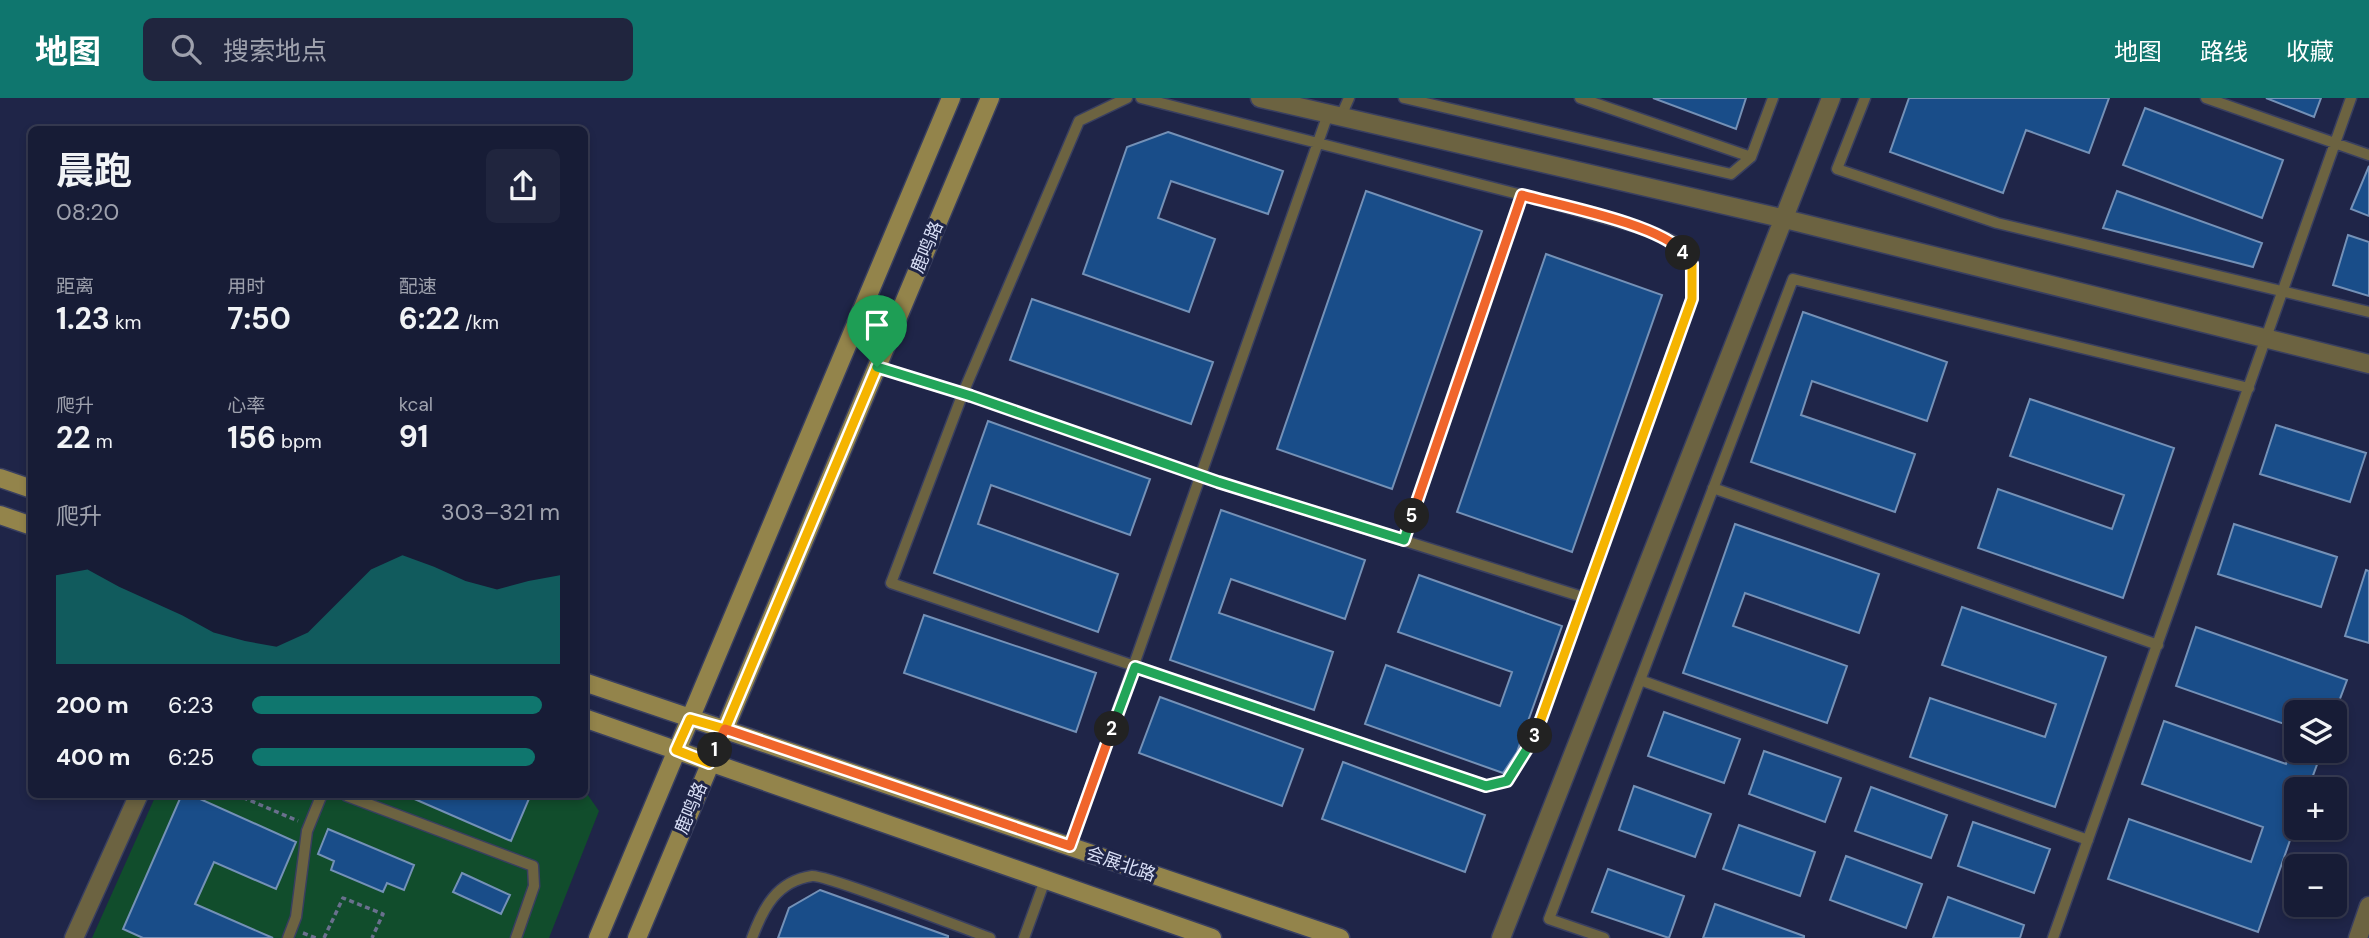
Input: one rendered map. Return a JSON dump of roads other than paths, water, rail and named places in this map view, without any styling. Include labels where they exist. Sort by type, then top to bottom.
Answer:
[{"type":"main road","name":"鹿鸣路","points":[[598,938],[948,101]]},
{"type":"main road","name":"鹿鸣路","points":[[637,938],[991,101]]},
{"type":"main road","points":[[0,478],[28,488]]},
{"type":"main road","points":[[0,515],[28,525]]},
{"type":"main road","name":"会展北路","points":[[588,683],[1340,938]]},
{"type":"main road","points":[[588,719],[1212,938]]},
{"type":"street","points":[[1260,98],[1785,219],[2369,364]]},
{"type":"street","points":[[1501,938],[1831,98]]},
{"type":"street","points":[[74,938],[137,798]]},
{"type":"street","points":[[2358,938],[2369,906]]},
{"type":"lane","points":[[1127,98],[1079,121],[964,393],[891,583],[1486,786],[1507,781],[1532,743],[1586,598],[1692,299],[1692,264],[1676,242],[1650,231],[1522,195],[1141,98]]},
{"type":"lane","points":[[1070,846],[1317,143],[1334,115],[1349,98]]},
{"type":"lane","points":[[1404,98],[1731,174],[1751,157],[1773,98]]},
{"type":"lane","points":[[1580,98],[1751,157]]},
{"type":"lane","points":[[1865,98],[1837,169],[1997,223],[2369,312]]},
{"type":"lane","points":[[2206,98],[2369,155]]},
{"type":"lane","points":[[2053,938],[2351,98]]},
{"type":"lane","points":[[1404,540],[1522,195]]},
{"type":"lane","points":[[1604,938],[1549,919],[1793,279],[2249,388]]},
{"type":"lane","points":[[877,367],[964,393],[1201,476],[1586,598]]},
{"type":"lane","points":[[1713,488],[2158,645]]},
{"type":"lane","points":[[1640,680],[2088,840]]},
{"type":"lane","points":[[288,938],[296,917],[309,825],[320,798]]},
{"type":"lane","points":[[353,798],[533,866],[534,886],[516,938]]},
{"type":"lane","points":[[752,938],[764,906],[784,886],[814,875],[990,938]]},
{"type":"lane","points":[[1024,938],[1045,880]]}]
